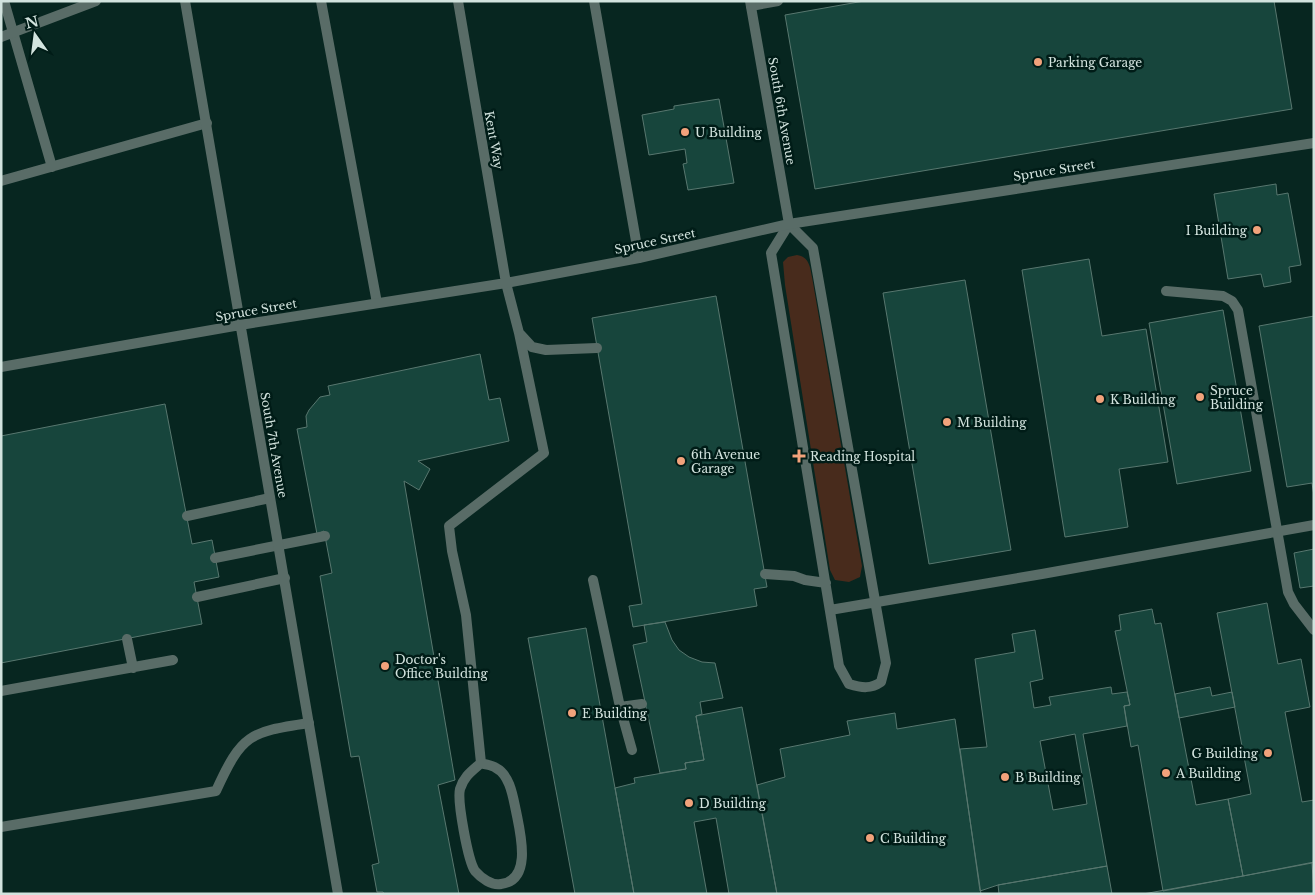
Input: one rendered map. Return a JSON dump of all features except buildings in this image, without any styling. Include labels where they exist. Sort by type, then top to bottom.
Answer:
[{"type":"street","points":[[4,1],[52,167]]},
{"type":"street","points":[[1,37],[96,1]]},
{"type":"street","name":"South 7th Avenue","points":[[185,1],[338,894]]},
{"type":"street","points":[[321,1],[377,303]]},
{"type":"street","name":"Kent Way","points":[[458,1],[506,283],[519,333],[544,453],[449,526],[452,551],[466,615],[481,763]]},
{"type":"street","points":[[594,1],[639,258]]},
{"type":"street","points":[[751,4],[778,1]]},
{"type":"street","name":"South 6th Avenue","points":[[751,4],[789,224]]},
{"type":"street","points":[[1,181],[207,123]]},
{"type":"street","name":"Spruce Street","points":[[1,367],[240,325],[506,283],[639,258],[789,224],[1314,143]]},
{"type":"street","points":[[789,224],[813,248],[877,602],[886,663],[881,682],[872,688],[849,684],[839,666],[771,254],[789,224]]},
{"type":"street","points":[[1166,290],[1223,296],[1232,301],[1238,310],[1288,592],[1294,604],[1314,630]]},
{"type":"street","points":[[519,333],[532,347],[546,350],[597,348]]},
{"type":"street","points":[[186,516],[270,498]]},
{"type":"street","points":[[830,610],[1314,525]]},
{"type":"street","points":[[216,558],[325,536]]},
{"type":"street","points":[[765,574],[794,576],[805,580],[826,583]]},
{"type":"street","points":[[197,597],[285,578]]},
{"type":"street","points":[[593,580],[620,707],[632,750]]},
{"type":"street","points":[[127,639],[133,668]]},
{"type":"street","points":[[1,691],[173,660]]},
{"type":"street","points":[[620,707],[642,704]]},
{"type":"street","points":[[1,827],[216,790],[228,763],[247,740],[257,733],[309,723]]},
{"type":"street","points":[[481,763],[497,768],[507,779],[513,796],[521,840],[522,863],[517,875],[508,883],[499,885],[486,881],[475,870],[467,849],[460,790],[466,775],[481,763]]},
{"type":"shaded area","points":[[797,255],[806,260],[811,269],[862,566],[860,577],[849,582],[835,580],[830,570],[785,285],[783,262],[788,257]]},
{"type":"place","name":"Parking Garage","points":[[1038,62]]},
{"type":"place","name":"U Building","points":[[685,132]]},
{"type":"place","name":"I Building","points":[[1257,230]]},
{"type":"place","name":"Spruce Building","points":[[1200,397]]},
{"type":"place","name":"K Building","points":[[1100,399]]},
{"type":"place","name":"M Building","points":[[947,422]]},
{"type":"place","name":"Reading Hospital","points":[[799,456]]},
{"type":"place","name":"6th Avenue Garage","points":[[681,461]]},
{"type":"place","name":"Doctor's Office Building","points":[[385,666]]},
{"type":"place","name":"E Building","points":[[572,713]]},
{"type":"place","name":"G Building","points":[[1268,753]]},
{"type":"place","name":"A Building","points":[[1166,773]]},
{"type":"place","name":"B Building","points":[[1005,777]]},
{"type":"place","name":"D Building","points":[[689,803]]},
{"type":"place","name":"C Building","points":[[870,838]]}]
